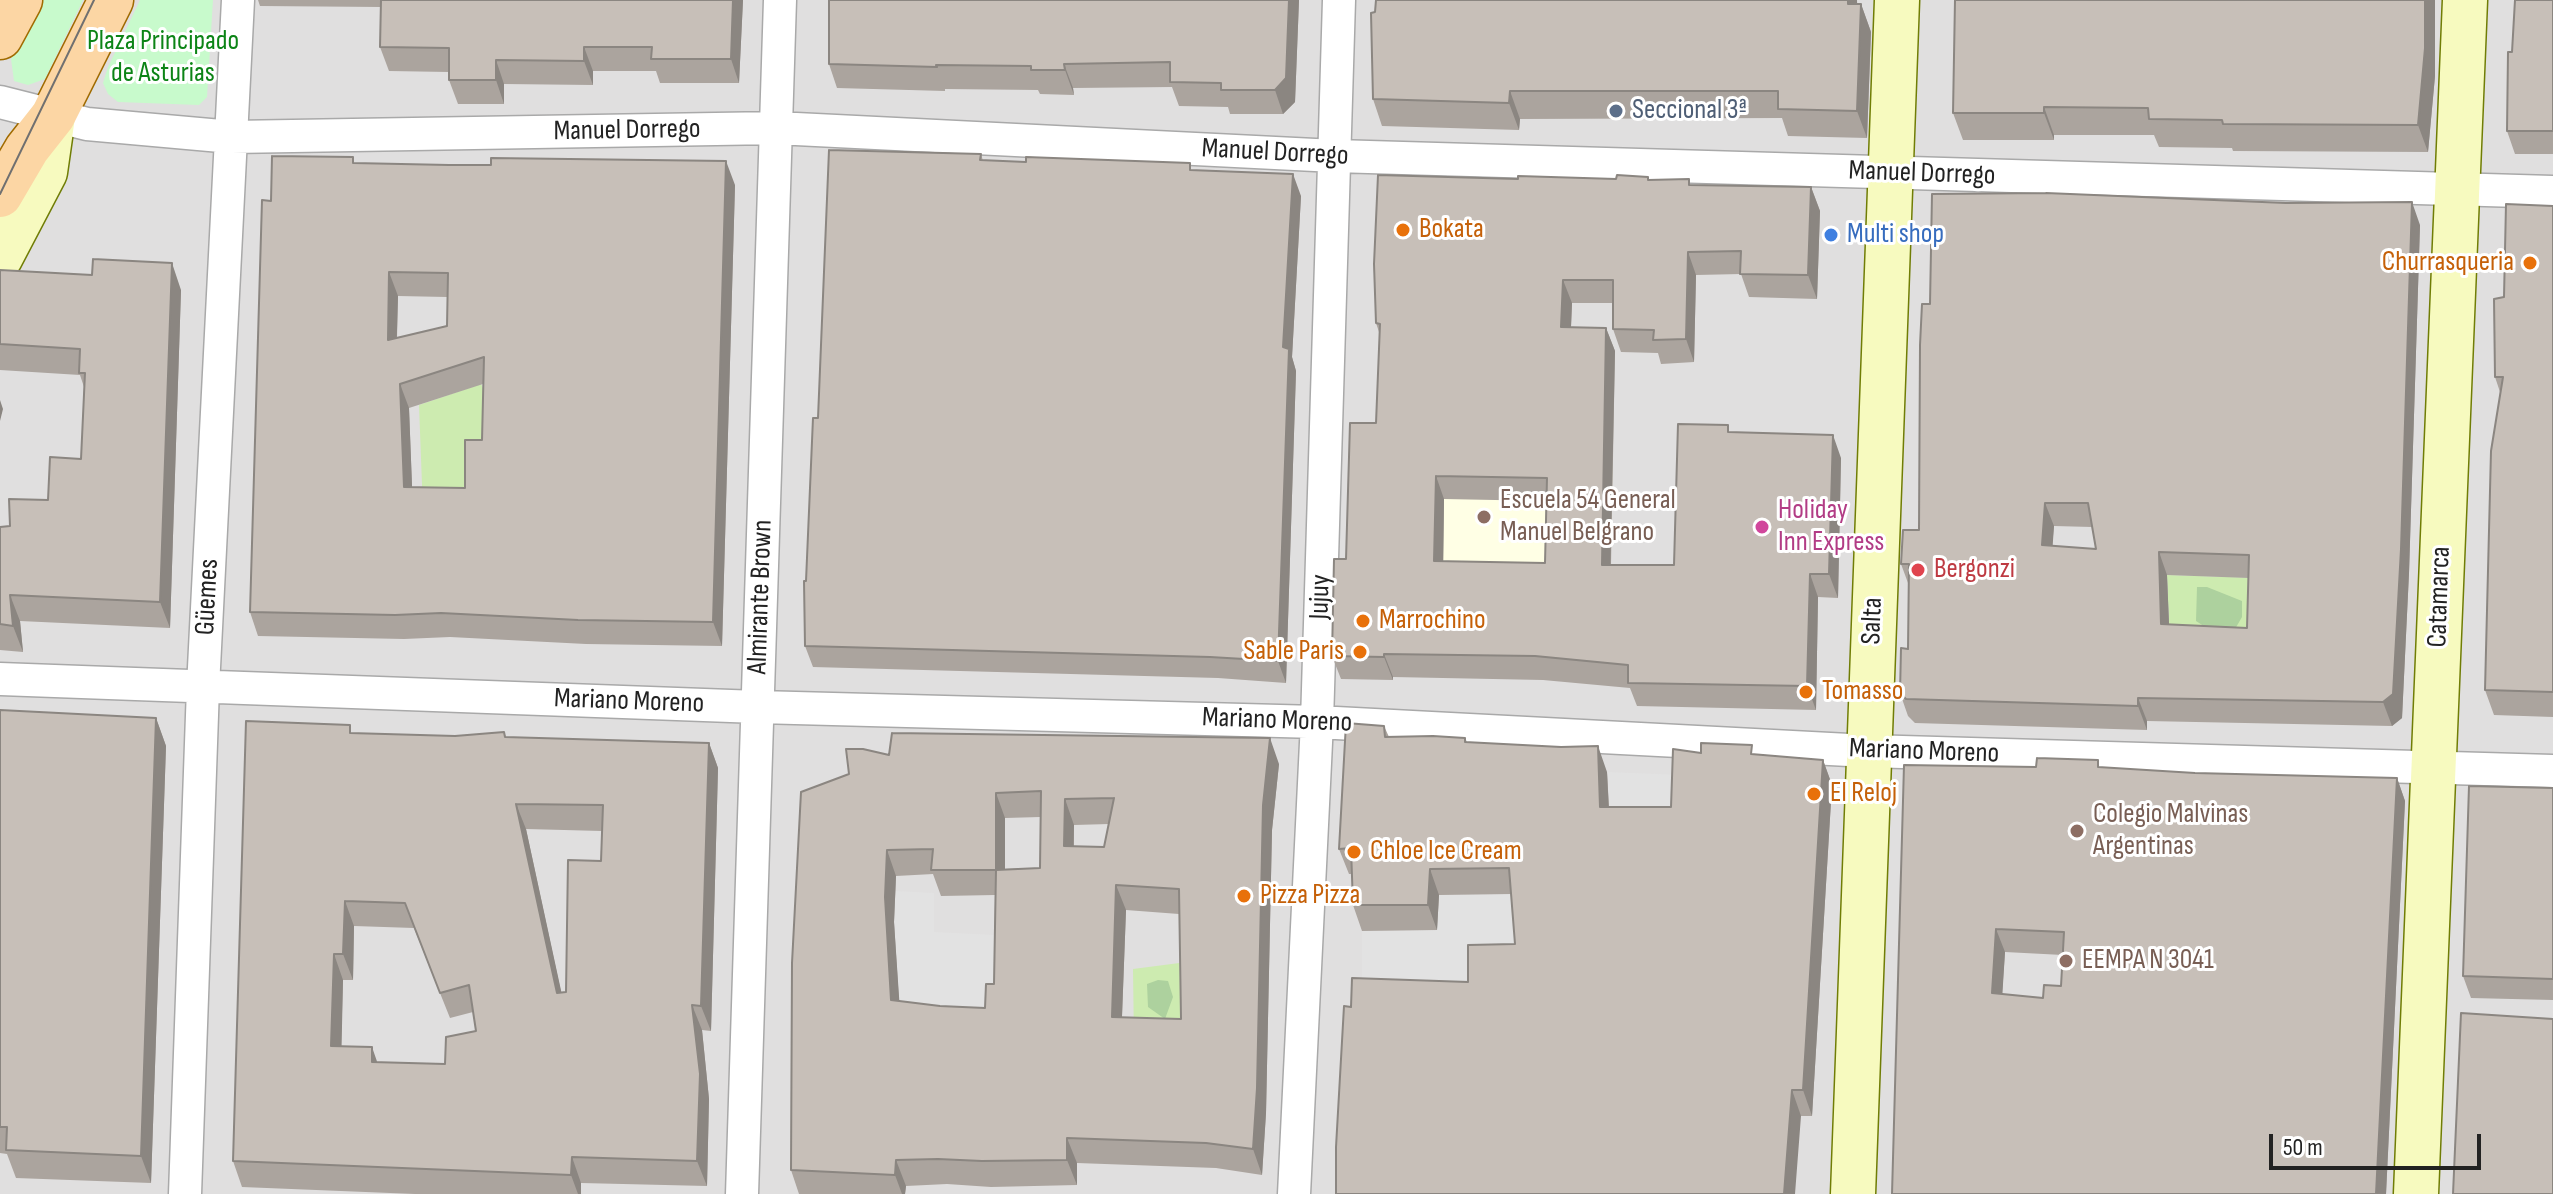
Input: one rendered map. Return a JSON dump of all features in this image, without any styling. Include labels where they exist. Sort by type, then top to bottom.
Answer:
[{"type":"main road","points":[[0,37],[20,0]]},
{"type":"main road","points":[[0,195],[27,149],[53,116],[111,0]]},
{"type":"main road","name":"Salta","points":[[1853,1194],[1897,0]]},
{"type":"main road","name":"Catamarca","points":[[2416,1194],[2465,0]]},
{"type":"main road","points":[[0,258],[45,172],[53,116]]},
{"type":"street","name":"Güemes","points":[[185,1194],[203,687],[238,0]]},
{"type":"street","name":"Almirante Brown","points":[[742,1194],[780,0]]},
{"type":"street","name":"Jujuy","points":[[1294,1194],[1317,722],[1339,0]]},
{"type":"street","name":"Manuel Dorrego","points":[[0,102],[87,124],[232,137],[776,128],[1335,156],[2553,192]]},
{"type":"street","name":"Mariano Moreno","points":[[0,679],[758,707],[1317,722],[1868,751],[2553,771]]},
{"type":"shaded area","points":[[0,0],[2553,0],[2553,1194],[0,1194]]},
{"type":"shaded area","name":"Escuela 54 General Manuel Belgrano","points":[[1358,446],[1613,451],[1610,588],[1355,582]]},
{"type":"shaded area","points":[[1607,772],[1683,775],[1680,833],[1610,833]]},
{"type":"shaded area","points":[[895,891],[934,893],[934,932],[995,935],[994,1033],[881,1023],[898,989]]},
{"type":"shaded area","points":[[1518,894],[1525,970],[1477,1008],[1362,1003],[1362,931],[1437,930],[1439,895]]},
{"type":"green space","points":[[39,0],[83,0],[45,79],[28,85],[14,81],[11,59]]},
{"type":"green space","name":"Plaza Principado de Asturias","points":[[140,0],[213,0],[207,97],[199,105],[118,102],[108,94],[103,83],[108,67]]},
{"type":"green space","points":[[481,384],[492,407],[474,511],[423,511],[419,405]]},
{"type":"green space","points":[[2167,575],[2258,578],[2256,651],[2170,648]]},
{"type":"green space","points":[[2197,587],[2207,587],[2242,601],[2242,617],[2235,629],[2210,630],[2196,621]]},
{"type":"green space","points":[[1187,962],[1190,1045],[1134,1043],[1133,969]]},
{"type":"green space","points":[[1158,980],[1168,981],[1173,997],[1165,1019],[1148,1007],[1147,984]]},
{"type":"building","points":[[381,0],[733,0],[731,59],[651,59],[652,47],[584,47],[584,61],[496,60],[496,80],[449,80],[449,48],[380,47]]},
{"type":"building","points":[[829,0],[1289,0],[1286,78],[1275,90],[1221,90],[1221,83],[1170,82],[1170,62],[1064,64],[1065,70],[1031,70],[1031,66],[829,64]]},
{"type":"building","points":[[1376,0],[1848,0],[1848,4],[1861,4],[1857,111],[1778,109],[1778,91],[1510,91],[1509,103],[1373,99],[1371,13],[1375,12]]},
{"type":"building","points":[[1955,0],[2425,0],[2425,48],[2418,125],[2223,124],[2222,120],[2149,119],[2148,108],[2044,107],[2044,113],[1953,113]]},
{"type":"building","points":[[2515,0],[2553,0],[2553,131],[2507,131],[2508,52],[2512,52]]},
{"type":"building","points":[[829,150],[981,154],[980,160],[1026,162],[1026,157],[1190,163],[1190,170],[1293,174],[1283,347],[1289,349],[1278,661],[805,646],[804,581],[813,418],[818,418]]},
{"type":"building","points":[[272,156],[353,157],[353,163],[449,165],[491,165],[491,158],[726,161],[713,622],[578,620],[441,613],[250,612],[262,200],[271,201]],"holes":[[[389,272],[448,273],[447,326],[388,340]],[[484,357],[482,440],[465,440],[465,488],[404,487],[400,384]]]},
{"type":"building","points":[[1378,175],[1616,179],[1617,175],[1648,177],[1648,180],[1689,179],[1689,185],[1811,187],[1808,275],[1740,274],[1741,251],[1688,252],[1686,339],[1653,340],[1654,330],[1613,329],[1613,280],[1563,280],[1561,327],[1606,328],[1602,565],[1674,565],[1678,424],[1728,425],[1728,432],[1833,435],[1829,574],[1810,574],[1807,686],[1628,683],[1628,665],[1535,656],[1332,656],[1334,559],[1346,559],[1350,423],[1376,423],[1380,324],[1376,323],[1374,264]],"holes":[[[1436,476],[1547,478],[1545,563],[1434,561]]]},
{"type":"building","points":[[2046,193],[2286,203],[2412,202],[2393,694],[2383,702],[2138,698],[2138,706],[1906,699],[1900,693],[1901,648],[1908,649],[1909,564],[1901,564],[1903,530],[1919,530],[1920,345],[1922,304],[1930,304],[1932,194]],"holes":[[[2045,503],[2088,503],[2096,549],[2042,545]],[[2159,552],[2249,555],[2247,628],[2161,624]]]},
{"type":"building","points":[[2506,204],[2553,206],[2553,692],[2485,690],[2491,451],[2503,377],[2495,377],[2494,299],[2504,297]]},
{"type":"building","points":[[93,259],[172,263],[160,602],[10,595],[13,626],[0,624],[0,527],[10,526],[9,499],[48,500],[50,457],[81,459],[85,373],[79,373],[80,349],[0,344],[0,270],[92,275]]},
{"type":"building","points":[[0,710],[156,718],[141,1156],[6,1150],[7,1127],[0,1127]]},
{"type":"building","points":[[246,721],[350,725],[350,733],[455,736],[504,732],[505,737],[709,743],[701,1006],[692,1005],[700,1074],[697,1161],[572,1157],[571,1175],[233,1161]],"holes":[[[516,804],[603,805],[601,861],[568,860],[566,992],[557,993]],[[345,901],[405,903],[440,993],[469,985],[476,1031],[446,1037],[445,1064],[372,1062],[372,1047],[331,1046],[334,954],[343,954]]]},
{"type":"building","points":[[1346,723],[1384,726],[1385,737],[1433,736],[1465,738],[1465,742],[1598,746],[1600,807],[1671,807],[1673,749],[1701,753],[1701,743],[1752,745],[1751,754],[1823,760],[1803,1090],[1792,1090],[1784,1194],[1336,1194],[1344,1006],[1351,1007],[1352,978],[1468,982],[1468,945],[1515,944],[1509,868],[1430,869],[1428,905],[1353,905],[1351,848],[1339,849]]},
{"type":"building","points":[[892,733],[1270,738],[1263,805],[1253,1149],[1206,1143],[1067,1138],[1067,1160],[896,1160],[895,1175],[791,1170],[792,963],[801,792],[849,774],[846,749],[889,755]],"holes":[[[1041,791],[1040,868],[996,870],[996,793]],[[1114,798],[1104,847],[1064,846],[1065,799]],[[933,849],[931,870],[996,870],[994,984],[986,984],[985,1008],[891,1000],[885,897],[887,850]],[[1116,885],[1179,889],[1181,1019],[1112,1017]]]},
{"type":"building","points":[[2037,758],[2098,760],[2098,767],[2195,773],[2397,778],[2376,1194],[1892,1194],[1904,765],[2036,767]],"holes":[[[1996,929],[2064,932],[2061,986],[2044,985],[2043,998],[1992,993]]]},
{"type":"building","points":[[2469,786],[2553,788],[2553,979],[2463,976]]},
{"type":"building","points":[[2461,1013],[2553,1019],[2553,1194],[2453,1194]]},
{"type":"tram line","points":[[0,194],[94,0]]},
{"type":"place","name":"Seccional 3ª","points":[[1616,111]]},
{"type":"place","name":"Bokata","points":[[1403,230]]},
{"type":"place","name":"Multi shop","points":[[1831,235]]},
{"type":"place","name":"Churrasqueria","points":[[2530,263]]},
{"type":"place","name":"Escuela 54 General Manuel Belgrano","points":[[1484,517]]},
{"type":"place","name":"Holiday Inn Express","points":[[1762,527]]},
{"type":"place","name":"Bergonzi","points":[[1918,570]]},
{"type":"place","name":"Marrochino","points":[[1363,621]]},
{"type":"place","name":"Sable Paris","points":[[1360,652]]},
{"type":"place","name":"Tomasso","points":[[1806,692]]},
{"type":"place","name":"El Reloj","points":[[1814,794]]},
{"type":"place","name":"Colegio Malvinas Argentinas","points":[[2077,831]]},
{"type":"place","name":"Chloe Ice Cream","points":[[1354,852]]},
{"type":"place","name":"Pizza Pizza","points":[[1244,896]]},
{"type":"place","name":"EEMPA N 3041","points":[[2066,961]]}]
